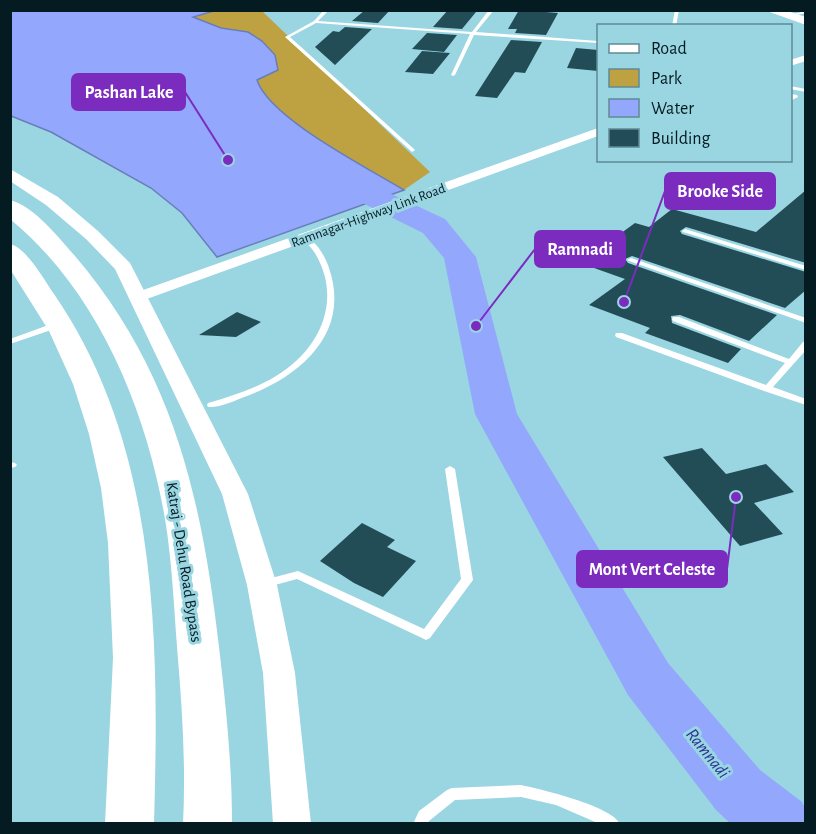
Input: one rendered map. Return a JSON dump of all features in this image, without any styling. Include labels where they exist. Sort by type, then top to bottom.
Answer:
[{"type":"highway","name":"Katraj - Dehu Road Bypass","points":[[10,207],[47,239],[81,281],[109,324],[135,372],[163,442],[180,507],[193,593],[203,695],[207,824]]},
{"type":"highway","points":[[10,250],[41,292],[59,325],[88,384],[111,454],[123,519],[131,605],[133,709],[128,823]]},
{"type":"main road","points":[[770,10],[806,21]]},
{"type":"street","name":"Ramnagar-Highway Link Road","points":[[138,297],[597,132]]},
{"type":"street","points":[[10,174],[52,201],[92,234],[123,267],[235,494],[262,585],[279,673],[292,824]]},
{"type":"lane","points":[[327,10],[315,22],[288,37],[412,150]]},
{"type":"lane","points":[[453,75],[473,33],[492,10]]},
{"type":"lane","points":[[787,16],[806,12]]},
{"type":"lane","points":[[315,22],[597,42]]},
{"type":"lane","points":[[685,231],[806,268]]},
{"type":"lane","points":[[211,405],[242,395],[287,373],[322,336],[333,312],[333,290],[321,252],[305,238]]},
{"type":"lane","points":[[631,260],[806,321]]},
{"type":"lane","points":[[676,319],[790,362]]},
{"type":"lane","points":[[10,342],[59,325]]},
{"type":"lane","points":[[619,335],[806,402]]},
{"type":"lane","points":[[766,388],[806,344]]},
{"type":"lane","points":[[262,585],[298,575],[426,635],[467,580],[450,469]]},
{"type":"lane","points":[[420,824],[424,816],[452,794],[521,791],[555,799],[602,817],[613,824]]},
{"type":"green space","points":[[214,11],[262,11],[430,172],[404,190],[299,126],[265,95],[256,80],[275,55],[262,41],[248,32],[221,28],[192,17]]},
{"type":"water","points":[[10,11],[214,11],[193,17],[221,28],[248,32],[262,41],[275,55],[278,70],[257,80],[265,95],[280,110],[299,126],[345,156],[404,190],[217,257],[182,213],[151,188],[51,132],[11,116]]},
{"type":"building","points":[[365,10],[390,10],[378,23],[352,21]]},
{"type":"building","points":[[448,10],[476,12],[462,29],[433,27]]},
{"type":"building","points":[[519,10],[558,13],[546,35],[515,33],[517,29],[508,29]]},
{"type":"building","points":[[345,27],[372,29],[335,65],[315,47],[333,31],[339,32]]},
{"type":"building","points":[[427,33],[457,35],[444,52],[412,49]]},
{"type":"building","points":[[511,40],[542,42],[525,73],[515,72],[497,98],[475,96]]},
{"type":"building","points":[[576,48],[597,50],[597,71],[567,68]]},
{"type":"building","points":[[422,51],[450,53],[433,74],[405,72]]},
{"type":"building","points":[[806,190],[806,263],[686,227],[680,231],[682,234],[806,272],[806,290],[785,308],[632,256],[625,259],[628,263],[777,315],[749,341],[680,315],[671,316],[672,323],[741,349],[728,363],[645,333],[650,328],[589,305],[625,279],[580,263],[635,223],[649,227],[672,209],[756,232]]},
{"type":"building","points":[[237,312],[261,322],[236,337],[199,335]]},
{"type":"building","points":[[702,448],[726,474],[766,464],[794,492],[754,503],[783,534],[740,546],[663,457]]},
{"type":"building","points":[[362,523],[395,540],[387,547],[416,561],[383,597],[354,583],[320,561]]},
{"type":"waterway","name":"Ramnadi","points":[[328,175],[434,226],[460,257],[496,414],[648,679],[738,790],[779,824]]},
{"type":"place","name":"Pashan Lake","points":[[228,160]]},
{"type":"place","name":"Brooke Side","points":[[624,302]]},
{"type":"place","name":"Ramnadi","points":[[476,326]]},
{"type":"place","name":"Mont Vert Celeste","points":[[736,497]]}]
